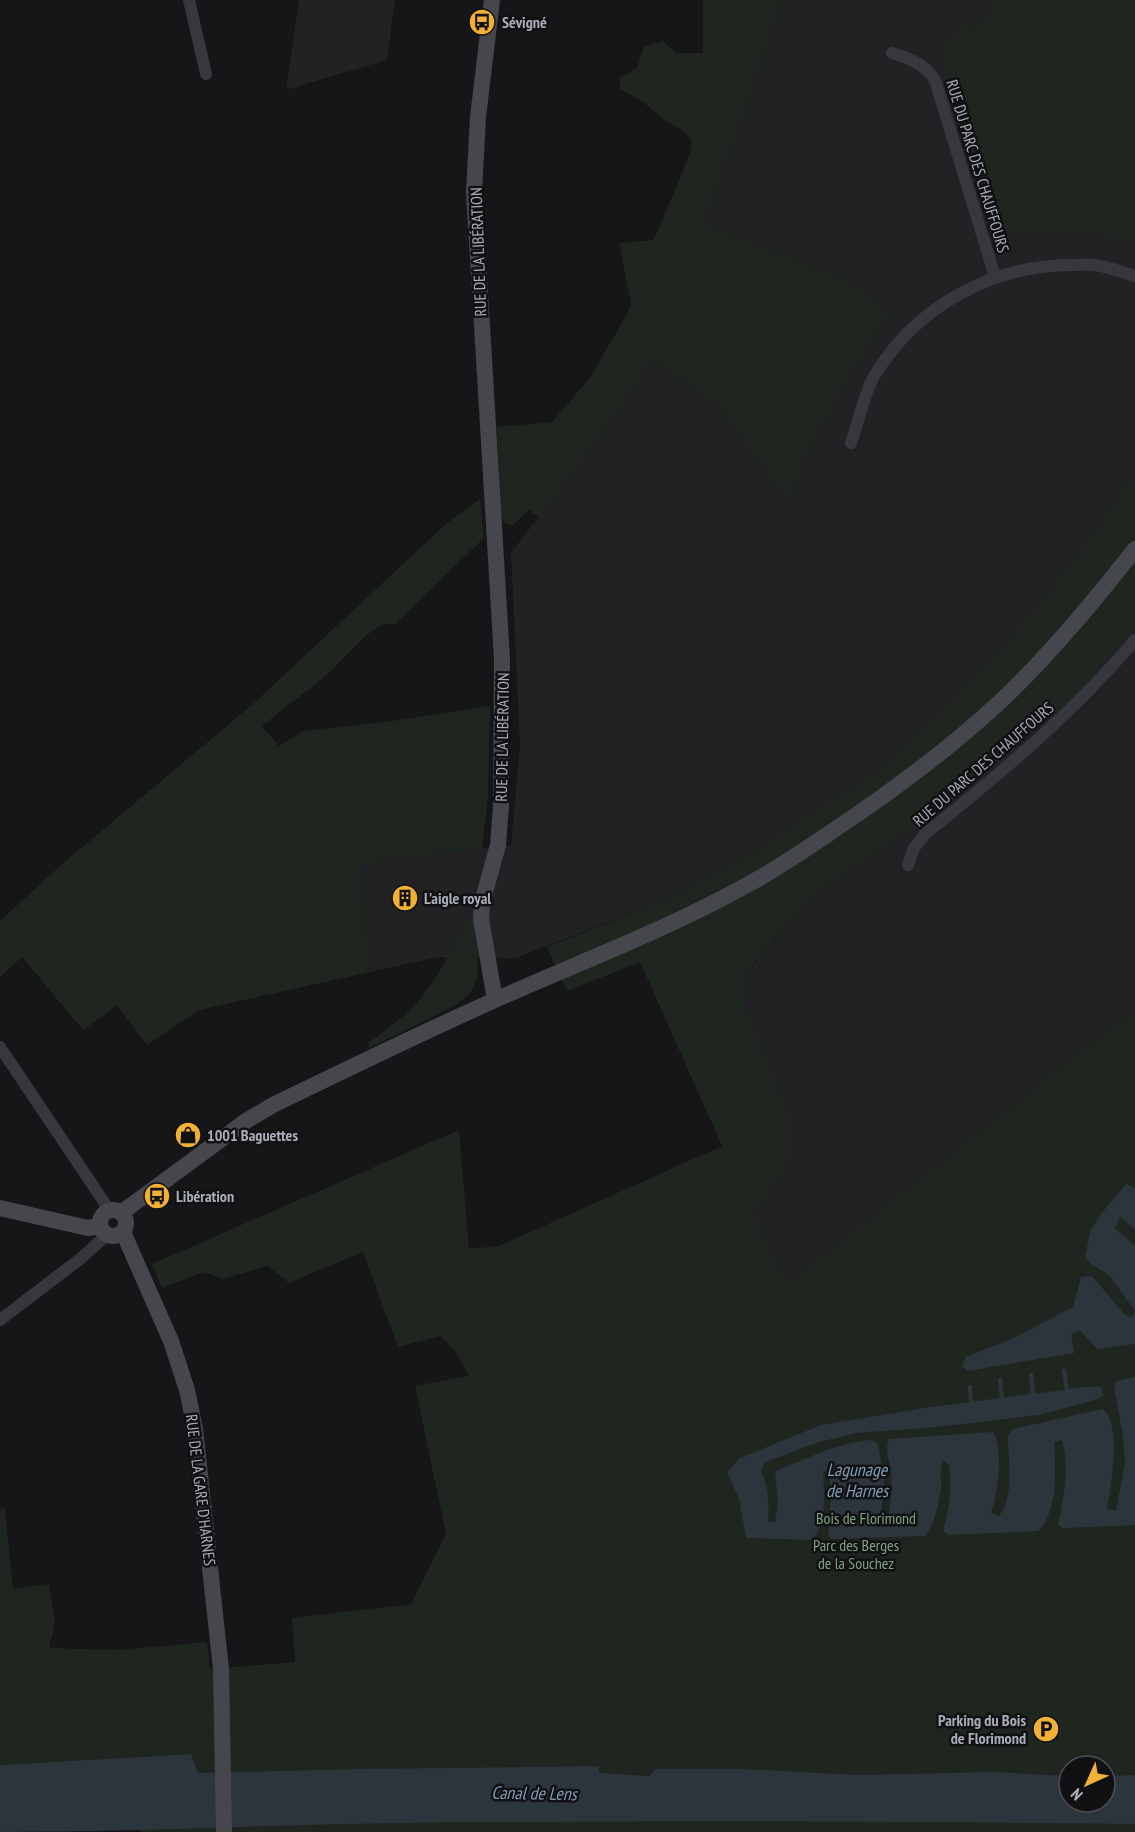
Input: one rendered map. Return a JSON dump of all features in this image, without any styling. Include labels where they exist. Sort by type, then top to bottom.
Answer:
[{"type":"main road","name":"RUE DE LA LIBÉRATION","points":[[492,0],[478,117],[474,192],[502,659],[501,805],[498,844],[482,903],[481,919],[495,1000]]},
{"type":"main road","points":[[110,1231],[103,1216],[116,1212],[273,1105],[495,1000],[694,914],[750,884],[894,790],[951,745],[1004,698],[1076,621],[1135,549]]},
{"type":"main road","points":[[0,1208],[110,1231]]},
{"type":"main road","name":"RUE DE LA GARE D'HARNES","points":[[116,1212],[126,1224],[110,1231],[171,1341],[188,1390],[195,1430],[221,1669],[224,1832]]},
{"type":"street","points":[[189,0],[206,74]]},
{"type":"street","name":"RUE DU PARC DES CHAUFFOURS","points":[[892,53],[917,62],[936,80],[995,277]]},
{"type":"street","name":"RUE DU PARC DES CHAUFFOURS","points":[[851,443],[874,376],[900,339],[955,295],[995,277],[1023,269],[1058,265],[1095,265],[1135,276]]},
{"type":"street","name":"RUE DU PARC DES CHAUFFOURS","points":[[908,865],[914,848],[925,834],[1022,755],[1086,694],[1135,639]]},
{"type":"street","points":[[0,1047],[116,1212]]},
{"type":"street","points":[[0,1320],[80,1258],[110,1231]]},
{"type":"shaded area","points":[[299,0],[395,0],[387,60],[286,90]]},
{"type":"shaded area","points":[[784,0],[985,0],[988,14],[978,26],[964,25],[996,238],[1037,231],[1071,231],[1108,235],[1135,243],[1135,1012],[1083,1049],[786,1286],[679,1049],[817,893],[912,829],[757,850],[672,897],[516,958],[439,957],[370,972],[360,865],[415,855],[511,846],[520,745],[511,553],[626,401],[651,360],[715,403],[788,498],[853,365],[889,318],[847,279],[705,224]]},
{"type":"green space","points":[[703,0],[784,0],[705,224],[847,279],[890,317],[873,338],[845,382],[788,499],[715,403],[651,360],[626,401],[539,517],[529,510],[513,525],[506,524],[501,516],[497,427],[552,422],[589,379],[631,304],[619,243],[654,240],[691,151],[692,140],[642,101],[620,89],[620,78],[637,68],[644,47],[663,41],[676,53],[703,53]]},
{"type":"green space","points":[[985,0],[1135,0],[1135,243],[1099,235],[1066,232],[1032,233],[996,238],[941,50],[964,25],[978,26],[988,14]]},
{"type":"green space","name":"Parc des Berges de la Souchez","points":[[1135,472],[1135,625],[1100,667],[1015,749],[964,791],[912,829],[817,893],[748,970],[744,1006],[787,1110],[787,1164],[754,1214],[786,1285],[1083,1049],[1135,1012],[1135,1832],[141,1832],[140,1828],[234,1827],[198,1773],[190,1754],[0,1765],[0,1509],[5,1508],[13,1589],[49,1584],[55,1622],[49,1648],[117,1650],[207,1642],[210,1669],[295,1662],[292,1618],[411,1604],[446,1534],[415,1386],[469,1376],[457,1354],[441,1336],[398,1347],[363,1252],[289,1283],[268,1266],[223,1279],[204,1272],[162,1288],[152,1264],[459,1130],[469,1249],[499,1246],[722,1146],[640,962],[567,991],[547,947],[672,897],[757,850],[872,775],[944,711],[1042,603],[1105,519]]},
{"type":"green space","points":[[480,499],[484,538],[395,624],[383,624],[365,636],[328,674],[262,726],[279,746],[303,731],[385,722],[490,706],[488,796],[482,849],[415,855],[360,865],[370,972],[199,1010],[147,1045],[117,1005],[83,1030],[22,957],[0,977],[0,921],[61,865],[253,704],[447,523]]},
{"type":"green space","points":[[469,916],[474,916],[478,969],[477,979],[469,995],[454,1006],[370,1048],[368,1043],[407,1013],[429,988]]},
{"type":"water","points":[[1126,1184],[1135,1188],[1135,1230],[1120,1217],[1115,1228],[1135,1246],[1135,1311],[1109,1275],[1091,1264],[1085,1257],[1090,1232],[1101,1214]]},
{"type":"water","points":[[1092,1276],[1124,1314],[1131,1318],[1135,1311],[1135,1344],[1097,1349],[1080,1330],[1071,1334],[1074,1353],[968,1371],[962,1366],[966,1357],[1014,1338],[1073,1307],[1081,1277]]},
{"type":"water","name":"Lagunage de Harnes","points":[[1135,1377],[1135,1525],[1062,1528],[1058,1525],[1066,1472],[1062,1440],[1054,1442],[1055,1477],[1052,1502],[1045,1523],[1038,1531],[948,1535],[943,1530],[950,1498],[950,1474],[949,1465],[944,1460],[941,1467],[941,1489],[937,1507],[926,1536],[833,1539],[828,1536],[831,1497],[829,1474],[826,1471],[823,1472],[823,1516],[813,1540],[746,1538],[739,1499],[727,1472],[740,1458],[821,1425],[931,1407],[1086,1387],[1101,1387],[1103,1396],[1038,1415],[937,1427],[857,1433],[819,1442],[765,1462],[761,1471],[768,1496],[768,1522],[775,1522],[778,1503],[775,1471],[811,1456],[859,1441],[872,1440],[878,1444],[884,1478],[881,1515],[884,1518],[888,1517],[891,1495],[891,1472],[887,1452],[889,1439],[993,1432],[999,1460],[998,1483],[991,1513],[999,1516],[1004,1508],[1009,1488],[1008,1436],[1013,1429],[1103,1409],[1109,1417],[1114,1441],[1113,1472],[1107,1509],[1116,1511],[1125,1462],[1123,1436],[1114,1388],[1116,1381]]},
{"type":"water","name":"Canal de Lens","points":[[191,1754],[198,1773],[599,1766],[599,1773],[650,1776],[655,1769],[742,1769],[858,1775],[995,1772],[1057,1775],[1057,1814],[1117,1814],[1117,1776],[1135,1775],[1135,1824],[764,1821],[486,1822],[0,1832],[0,1765]]},
{"type":"waterway","points":[[1064,1371],[1067,1390]]},
{"type":"waterway","points":[[1031,1375],[1033,1394]]},
{"type":"waterway","points":[[1000,1380],[1002,1398]]},
{"type":"waterway","points":[[970,1387],[971,1402]]},
{"type":"place","name":"Sévigné","points":[[482,22]]},
{"type":"place","name":"L'aigle royal","points":[[405,898]]},
{"type":"place","name":"1001 Baguettes","points":[[188,1135]]},
{"type":"place","name":"Libération","points":[[157,1196]]},
{"type":"place","name":"Parking du Bois de Florimond","points":[[1046,1729]]},
{"type":"park label","name":"Bois de Florimond","points":[[866,1518]]}]
